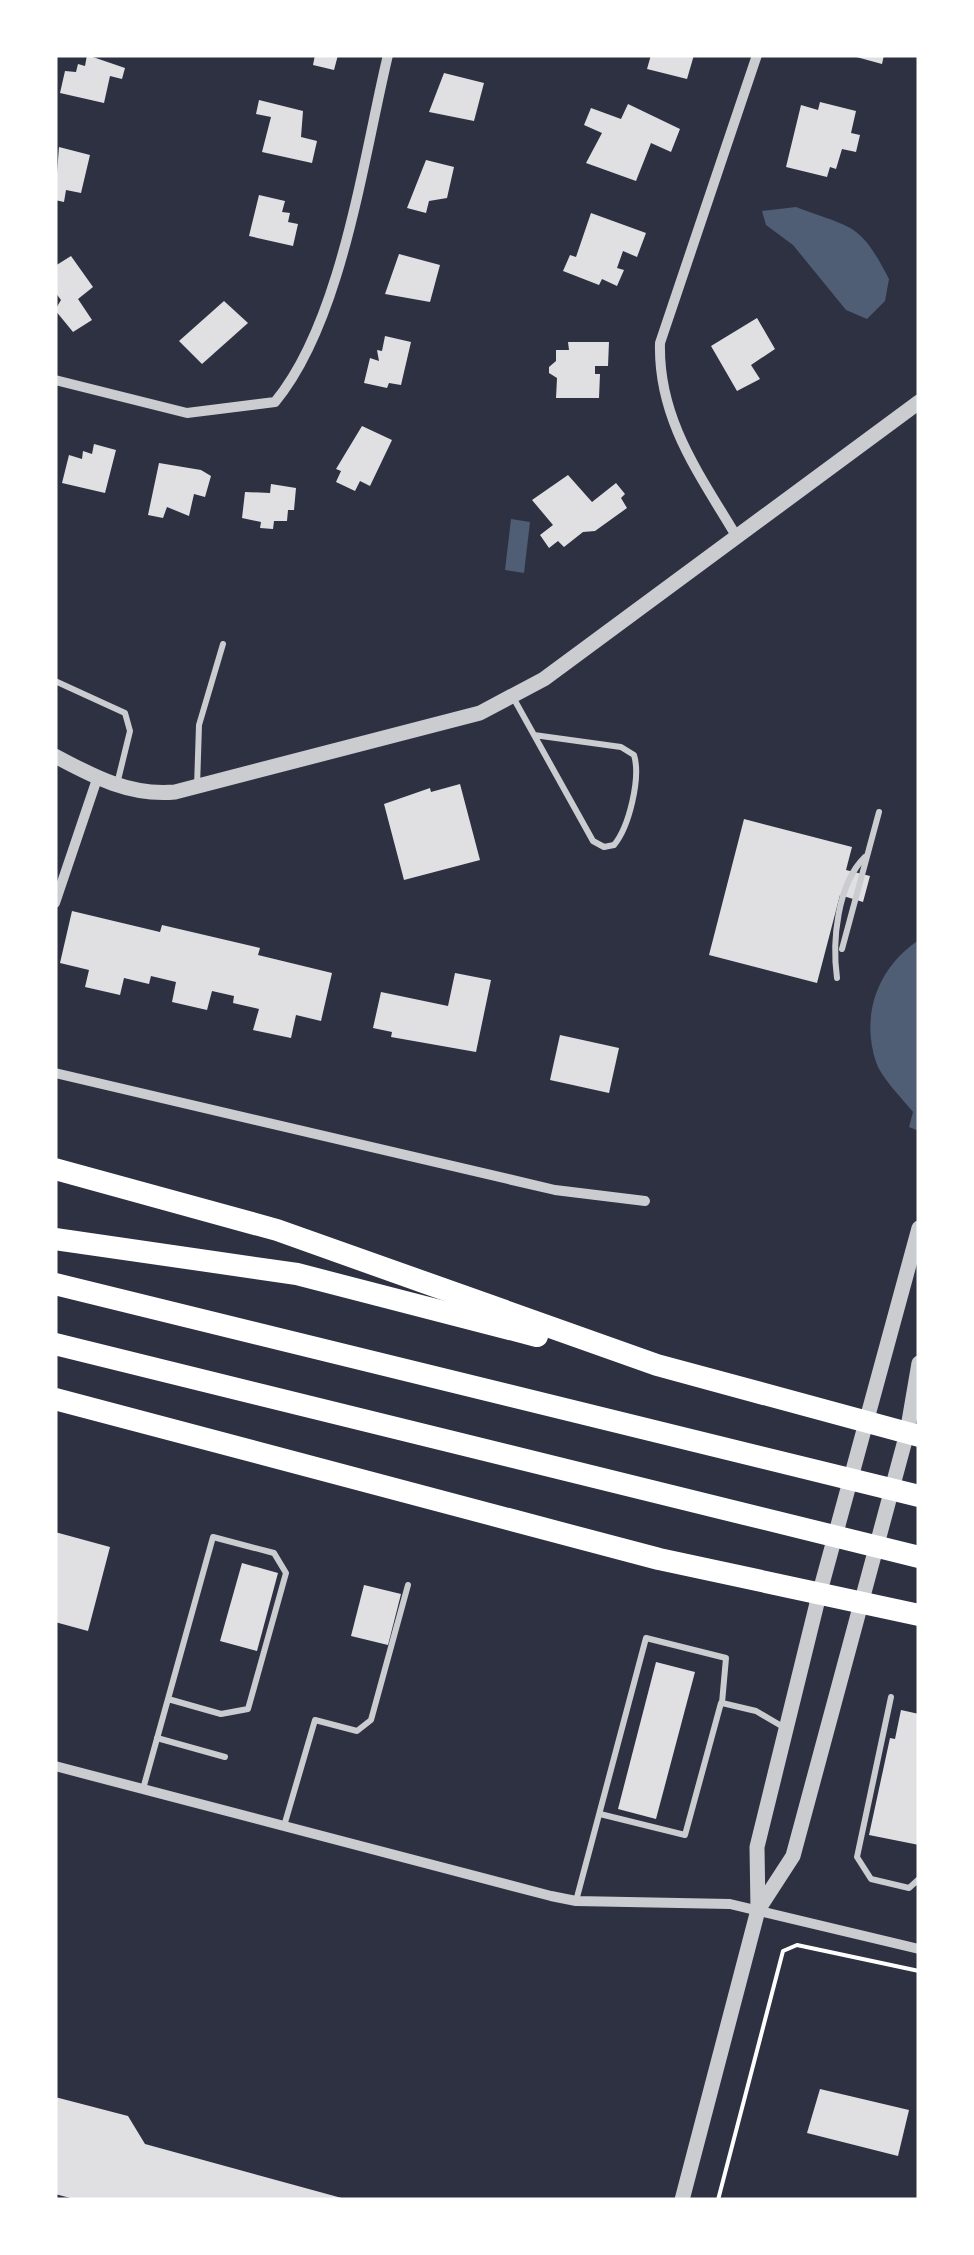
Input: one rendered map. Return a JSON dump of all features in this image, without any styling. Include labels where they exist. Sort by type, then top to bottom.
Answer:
[{"type":"highway","points":[[55,1168],[278,1230],[657,1364]]},
{"type":"highway","points":[[55,1239],[297,1274],[657,1364],[913,1435]]},
{"type":"highway","points":[[55,1284],[919,1496]]},
{"type":"highway","points":[[55,1344],[780,1526],[919,1557]]},
{"type":"highway","points":[[55,1399],[527,1526],[919,1614]]},
{"type":"street","points":[[55,380],[167,410],[230,410],[275,402],[295,378],[320,326],[388,55]]},
{"type":"street","points":[[735,534],[667,411],[660,374],[660,343],[758,55]]},
{"type":"street","points":[[55,756],[97,779],[155,794],[198,788],[480,713],[513,698],[562,666],[735,534],[919,402]]},
{"type":"street","points":[[55,902],[97,779]]},
{"type":"street","points":[[55,1073],[555,1190],[644,1201]]},
{"type":"street","points":[[682,2200],[758,1910],[757,1846],[818,1594],[919,1228]]},
{"type":"street","points":[[758,1910],[793,1856],[913,1435],[919,1363]]},
{"type":"street","points":[[55,1766],[576,1901],[730,1904],[919,1949]]},
{"type":"lane","points":[[198,788],[199,725],[222,644]]},
{"type":"lane","points":[[55,681],[125,713],[130,731],[117,785]]},
{"type":"lane","points":[[513,698],[549,770],[592,841],[604,847],[614,845],[629,806],[637,769],[634,755],[620,747],[534,734]]},
{"type":"lane","points":[[842,949],[879,812]]},
{"type":"lane","points":[[838,978],[833,946],[853,868],[867,854]]},
{"type":"lane","points":[[143,1789],[213,1537],[274,1553],[286,1573],[248,1709],[220,1714],[168,1700]]},
{"type":"lane","points":[[284,1826],[316,1720],[356,1731],[371,1720],[408,1585]]},
{"type":"lane","points":[[576,1901],[646,1638],[726,1658],[722,1703],[685,1835],[600,1814]]},
{"type":"lane","points":[[891,1697],[857,1858],[871,1879],[909,1888],[919,1879]]},
{"type":"lane","points":[[722,1703],[756,1710],[786,1729]]},
{"type":"lane","points":[[157,1738],[225,1757]]},
{"type":"path","points":[[718,2200],[783,1951],[798,1945],[919,1971]]},
{"type":"water","points":[[796,207],[853,230],[879,260],[889,279],[885,301],[867,319],[846,310],[793,245],[766,225],[762,211]]},
{"type":"water","points":[[511,519],[530,522],[524,573],[505,570]]},
{"type":"water","points":[[919,940],[919,1131],[909,1127],[913,1112],[887,1082],[876,1062],[870,1026],[876,993],[884,977],[893,963]]},
{"type":"building","points":[[87,55],[125,68],[122,79],[110,76],[104,103],[60,93],[65,71],[76,72],[78,64],[85,66]]},
{"type":"building","points":[[315,55],[338,55],[334,70],[313,65]]},
{"type":"building","points":[[651,55],[694,55],[687,79],[647,69]]},
{"type":"building","points":[[849,55],[884,55],[882,64]]},
{"type":"building","points":[[444,73],[484,83],[474,121],[429,112]]},
{"type":"building","points":[[259,100],[303,111],[301,137],[317,141],[312,163],[262,152],[271,117],[256,114]]},
{"type":"building","points":[[820,102],[856,111],[851,133],[860,135],[856,152],[842,149],[836,169],[830,167],[827,177],[786,167],[801,105],[818,110]]},
{"type":"building","points":[[628,104],[680,129],[671,152],[651,143],[636,181],[586,163],[602,133],[584,125],[591,108],[621,119]]},
{"type":"building","points":[[59,147],[90,155],[81,193],[66,190],[64,202],[55,200]]},
{"type":"building","points":[[426,160],[454,167],[447,198],[429,201],[426,213],[407,208]]},
{"type":"building","points":[[259,195],[285,201],[282,212],[290,213],[288,222],[298,224],[293,246],[249,236]]},
{"type":"building","points":[[591,213],[646,233],[637,257],[623,251],[617,268],[624,270],[617,286],[602,279],[599,285],[563,271],[570,255],[576,257]]},
{"type":"building","points":[[399,254],[440,265],[430,302],[385,294]]},
{"type":"building","points":[[71,256],[93,287],[78,299],[92,320],[73,332],[55,310],[61,300],[55,292],[55,266]]},
{"type":"building","points":[[224,301],[248,323],[202,364],[179,341]]},
{"type":"building","points":[[757,318],[775,349],[751,365],[760,379],[737,391],[711,346]]},
{"type":"building","points":[[385,336],[411,342],[401,385],[389,383],[387,388],[364,383],[370,358],[379,361],[377,350],[382,351]]},
{"type":"building","points":[[568,342],[609,342],[608,366],[595,366],[595,374],[600,374],[599,398],[556,398],[557,378],[549,373],[549,367],[556,361],[556,350],[569,350]]},
{"type":"building","points":[[362,426],[392,440],[370,486],[360,481],[355,491],[336,482],[341,471],[336,469]]},
{"type":"building","points":[[94,444],[116,450],[105,493],[62,483],[69,455],[82,459],[83,451],[92,454]]},
{"type":"building","points":[[159,463],[201,470],[211,476],[205,497],[194,494],[189,516],[167,507],[163,518],[148,515]]},
{"type":"building","points":[[568,475],[592,502],[616,483],[625,494],[621,498],[627,508],[564,547],[558,541],[549,548],[540,535],[553,525],[532,500]]},
{"type":"building","points":[[271,484],[296,488],[294,510],[288,510],[287,521],[274,521],[273,529],[260,528],[261,522],[242,518],[245,492],[270,493]]},
{"type":"building","points":[[460,784],[480,860],[404,880],[384,804],[430,788],[431,792]]},
{"type":"building","points":[[744,819],[852,847],[846,870],[870,876],[863,902],[840,895],[817,983],[709,955]]},
{"type":"building","points":[[72,911],[160,932],[162,925],[260,948],[258,955],[332,973],[321,1021],[296,1015],[291,1038],[253,1030],[259,1009],[233,1003],[234,996],[212,991],[207,1010],[172,1002],[176,982],[151,976],[149,984],[124,978],[120,995],[85,987],[89,970],[60,963]]},
{"type":"building","points":[[455,973],[491,980],[476,1052],[391,1037],[392,1032],[373,1028],[381,992],[448,1006]]},
{"type":"building","points":[[560,1035],[619,1048],[609,1093],[550,1080]]},
{"type":"building","points":[[55,1532],[110,1547],[88,1631],[55,1622]]},
{"type":"building","points":[[242,1563],[278,1573],[257,1651],[220,1641]]},
{"type":"building","points":[[364,1585],[401,1594],[388,1645],[351,1636]]},
{"type":"building","points":[[656,1662],[695,1672],[656,1819],[618,1809]]},
{"type":"building","points":[[901,1710],[919,1714],[919,1845],[869,1835],[890,1738],[895,1739]]},
{"type":"building","points":[[820,2089],[909,2110],[898,2156],[807,2133]]},
{"type":"building","points":[[55,2097],[128,2116],[145,2144],[349,2200],[78,2200],[55,2194]]}]
